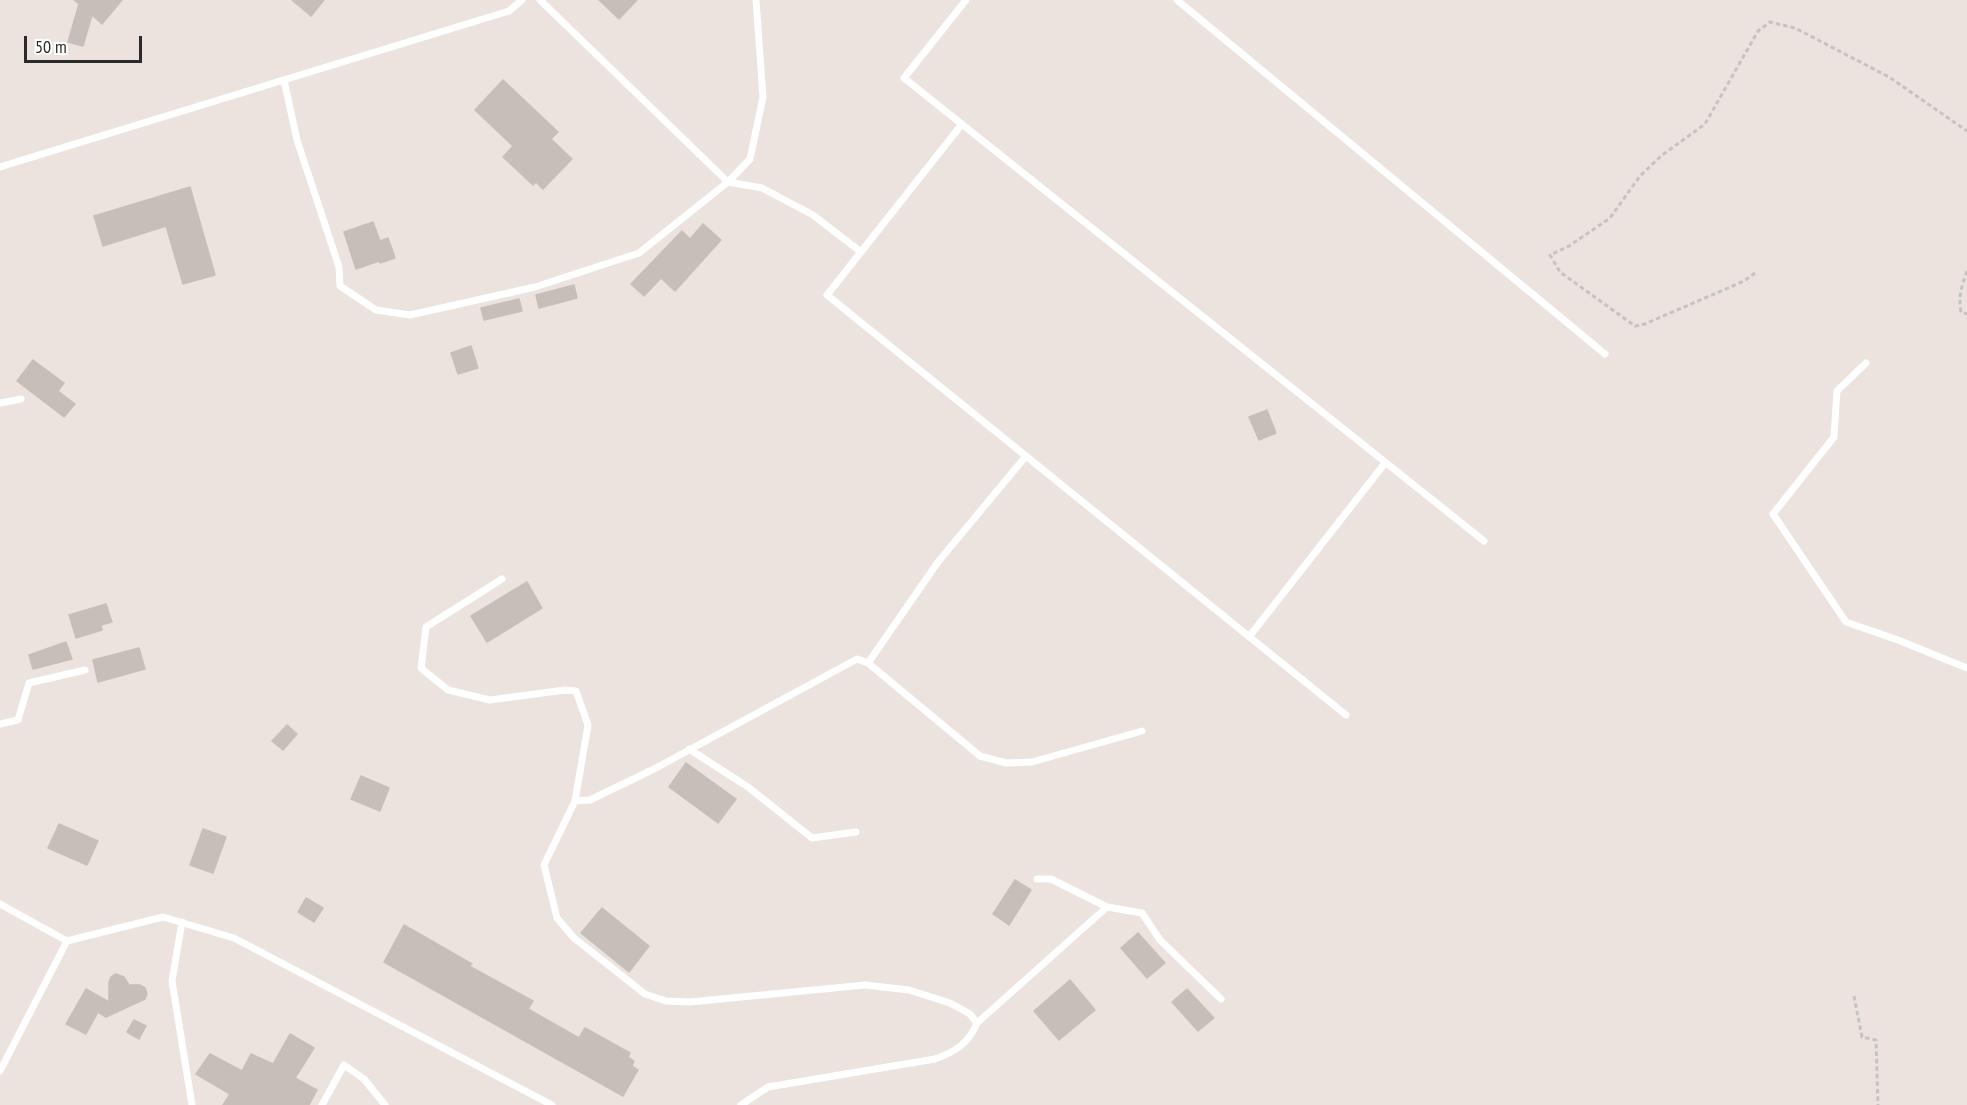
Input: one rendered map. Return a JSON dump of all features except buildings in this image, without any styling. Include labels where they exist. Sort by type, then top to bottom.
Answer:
[{"type":"lane","points":[[0,166],[509,11],[522,0]]},
{"type":"lane","points":[[540,0],[728,182],[762,188],[773,193],[813,215],[861,252]]},
{"type":"lane","points":[[284,80],[297,140],[339,267],[340,286],[376,310],[410,315],[535,287],[639,253],[728,182],[750,159],[764,97],[756,0]]},
{"type":"lane","points":[[966,0],[904,78],[1484,541]]},
{"type":"lane","points":[[1177,0],[1605,354]]},
{"type":"lane","points":[[962,124],[827,295],[1346,715]]},
{"type":"lane","points":[[1866,363],[1836,391],[1834,437],[1773,514],[1846,622],[1967,668]]},
{"type":"lane","points":[[0,403],[21,399]]},
{"type":"lane","points":[[868,663],[938,562],[1026,456]]},
{"type":"lane","points":[[1249,637],[1385,463]]},
{"type":"lane","points":[[502,579],[426,627],[421,668],[448,690],[490,700],[565,690],[576,691],[588,725],[575,801],[544,865],[557,918],[574,938],[645,994],[666,1001],[690,1002],[865,985],[909,990],[950,1003],[970,1014],[977,1023]]},
{"type":"lane","points":[[575,801],[590,800],[857,659],[868,663],[981,756],[1006,763],[1032,762],[1142,731]]},
{"type":"lane","points":[[0,724],[18,720],[29,683],[85,670]]},
{"type":"lane","points":[[689,749],[748,787],[812,838],[856,832]]},
{"type":"lane","points":[[1036,879],[1052,879],[1107,907],[1142,913],[1160,940],[1221,999]]},
{"type":"lane","points":[[0,904],[67,940],[163,917],[234,938],[552,1105]]},
{"type":"lane","points":[[741,1105],[768,1087],[935,1059],[954,1052],[972,1036],[977,1023],[1107,907]]},
{"type":"lane","points":[[182,922],[172,981],[192,1105]]},
{"type":"lane","points":[[0,1071],[67,940]]},
{"type":"lane","points":[[322,1105],[344,1065],[364,1079],[385,1105]]},
{"type":"path","points":[[1755,273],[1744,281],[1645,324],[1635,326],[1560,272],[1550,255],[1569,246],[1610,218],[1640,176],[1661,156],[1705,124],[1758,31],[1770,21],[1795,28],[1889,77],[1967,131]]},
{"type":"path","points":[[1967,271],[1960,289],[1960,304],[1962,312],[1967,314]]},
{"type":"path","points":[[1854,996],[1863,1037],[1876,1040],[1878,1105]]}]
